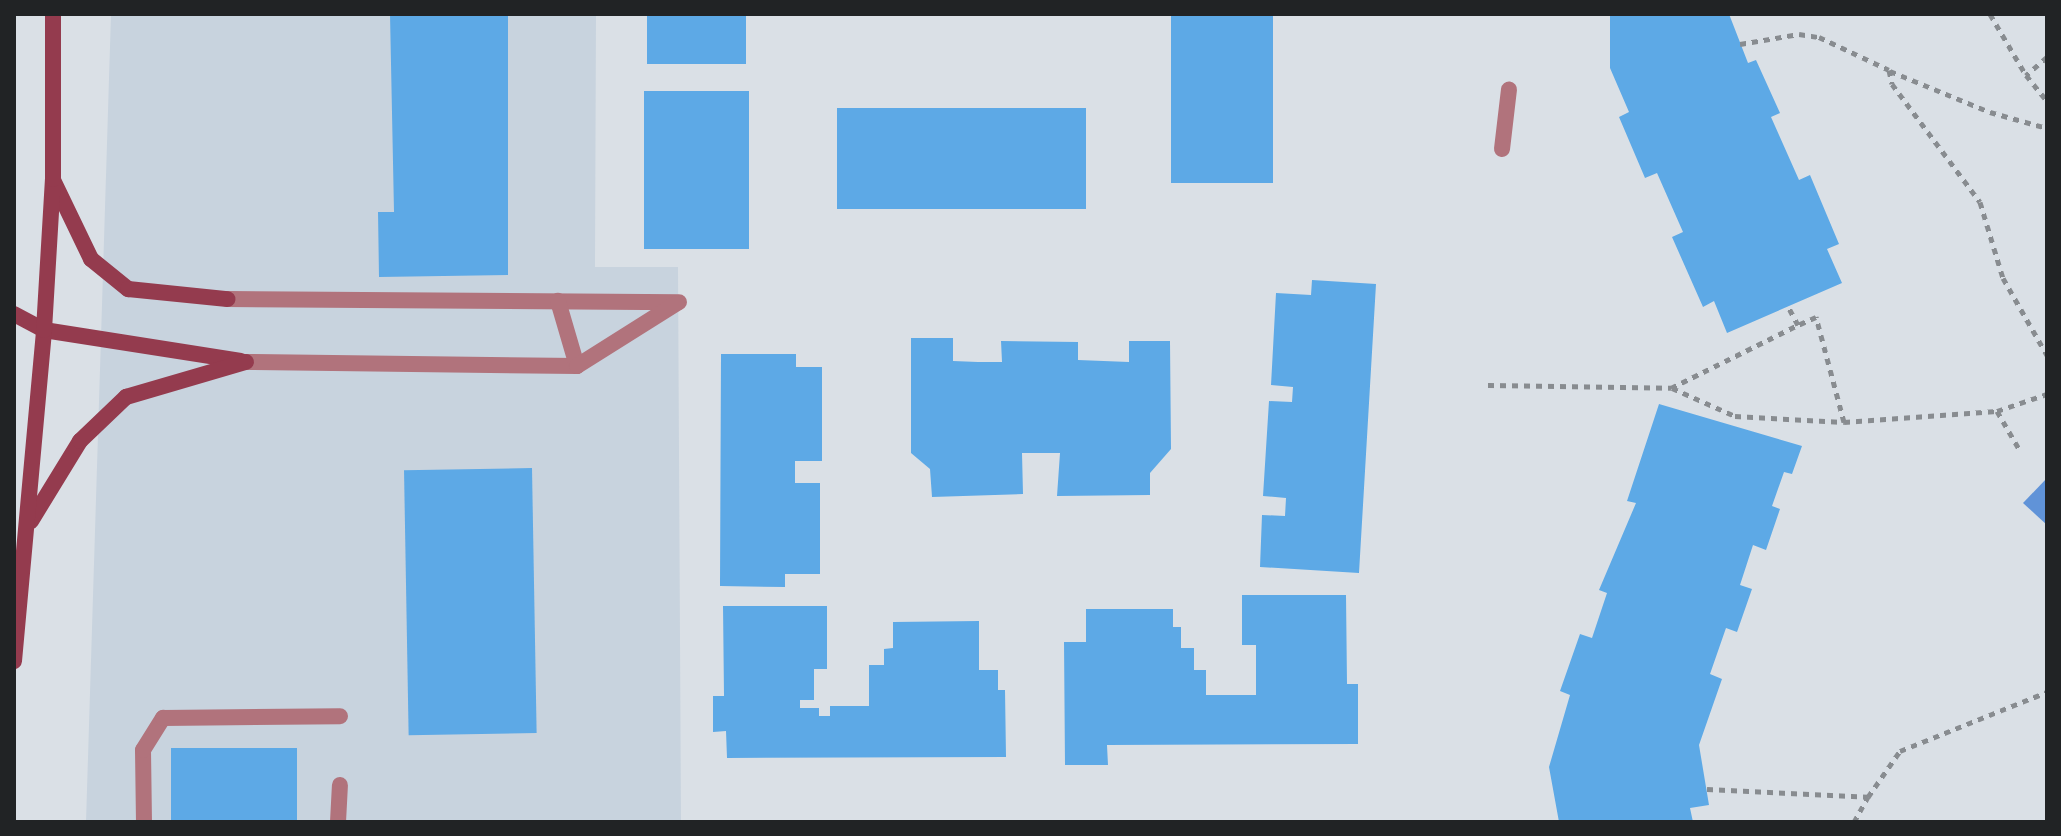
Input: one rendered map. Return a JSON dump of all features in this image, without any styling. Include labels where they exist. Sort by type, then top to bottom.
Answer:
[{"type":"main road","points":[[14,661],[44,330],[53,179],[53,14]]},
{"type":"main road","points":[[53,179],[91,259],[128,289],[227,299]]},
{"type":"main road","points":[[14,314],[44,330],[246,362]]},
{"type":"main road","points":[[28,526],[80,441],[126,397],[246,362]]},
{"type":"lane","points":[[1502,149],[1509,89]]},
{"type":"lane","points":[[227,299],[679,302],[577,366],[246,362]]},
{"type":"lane","points":[[558,301],[577,366]]},
{"type":"lane","points":[[144,822],[143,750],[163,718],[340,716]]},
{"type":"lane","points":[[338,822],[340,785]]},
{"type":"path","points":[[1990,14],[2026,75],[2047,101]]},
{"type":"path","points":[[1740,44],[1799,34],[1819,37],[1990,112],[2047,128]]},
{"type":"path","points":[[2026,75],[2047,57]]},
{"type":"path","points":[[1889,70],[1892,84],[1980,202],[2003,278],[2047,355]]},
{"type":"path","points":[[1788,306],[1798,325]]},
{"type":"path","points":[[1671,388],[1816,317],[1844,422]]},
{"type":"path","points":[[1488,385],[1671,388],[1735,416],[1844,422],[1997,411],[2047,394]]},
{"type":"path","points":[[1997,411],[2019,449]]},
{"type":"path","points":[[1854,822],[1900,751],[2047,692]]},
{"type":"path","points":[[1707,789],[1868,797]]},
{"type":"shaded area","points":[[111,14],[596,14],[595,267],[678,267],[681,822],[86,822]]},
{"type":"water","points":[[2047,478],[2047,525],[2023,503]]},
{"type":"building","points":[[390,14],[508,14],[508,275],[379,277],[378,212],[394,212]]},
{"type":"building","points":[[647,14],[746,14],[746,64],[647,64]]},
{"type":"building","points":[[1171,14],[1273,14],[1273,183],[1171,183]]},
{"type":"building","points":[[1610,14],[1729,14],[1748,63],[1756,60],[1780,113],[1771,117],[1799,180],[1810,175],[1839,244],[1827,249],[1842,283],[1727,333],[1714,301],[1703,307],[1672,237],[1683,232],[1657,173],[1645,178],[1619,117],[1629,112],[1610,68]]},
{"type":"building","points":[[644,91],[749,91],[749,249],[644,249]]},
{"type":"building","points":[[837,108],[1086,108],[1086,209],[837,209]]},
{"type":"building","points":[[1312,280],[1376,284],[1359,573],[1260,567],[1262,515],[1285,516],[1286,498],[1263,496],[1269,401],[1292,402],[1293,387],[1271,385],[1276,293],[1311,295]]},
{"type":"building","points":[[911,338],[953,338],[953,361],[978,362],[1002,362],[1001,341],[1078,342],[1078,360],[1129,362],[1129,341],[1170,341],[1171,449],[1150,473],[1150,495],[1057,496],[1060,453],[1022,453],[1023,494],[932,497],[930,469],[911,453]]},
{"type":"building","points":[[721,354],[796,354],[796,367],[822,367],[822,461],[795,461],[795,483],[820,483],[820,574],[785,574],[785,587],[720,586]]},
{"type":"building","points":[[1659,404],[1802,446],[1792,474],[1784,472],[1772,506],[1780,509],[1766,550],[1753,545],[1740,585],[1752,589],[1737,632],[1726,628],[1710,674],[1722,679],[1699,745],[1709,805],[1690,808],[1693,822],[1559,822],[1549,767],[1570,695],[1560,691],[1580,634],[1592,638],[1607,593],[1599,590],[1636,503],[1627,501]]},
{"type":"building","points":[[532,468],[537,733],[409,735],[404,470]]},
{"type":"building","points":[[1242,595],[1346,595],[1347,684],[1358,684],[1358,744],[1107,745],[1108,765],[1065,765],[1064,642],[1086,642],[1086,609],[1173,609],[1173,627],[1181,627],[1181,648],[1194,648],[1194,670],[1206,670],[1206,695],[1256,695],[1256,645],[1242,645]]},
{"type":"building","points":[[723,606],[827,606],[827,669],[814,669],[814,700],[800,700],[800,708],[819,708],[819,716],[830,716],[830,706],[869,706],[869,665],[884,665],[884,649],[893,648],[893,622],[979,621],[979,670],[998,670],[998,690],[1005,690],[1006,757],[727,758],[726,731],[713,732],[713,696],[724,696]]},
{"type":"building","points":[[171,748],[297,748],[297,821],[171,821]]}]
